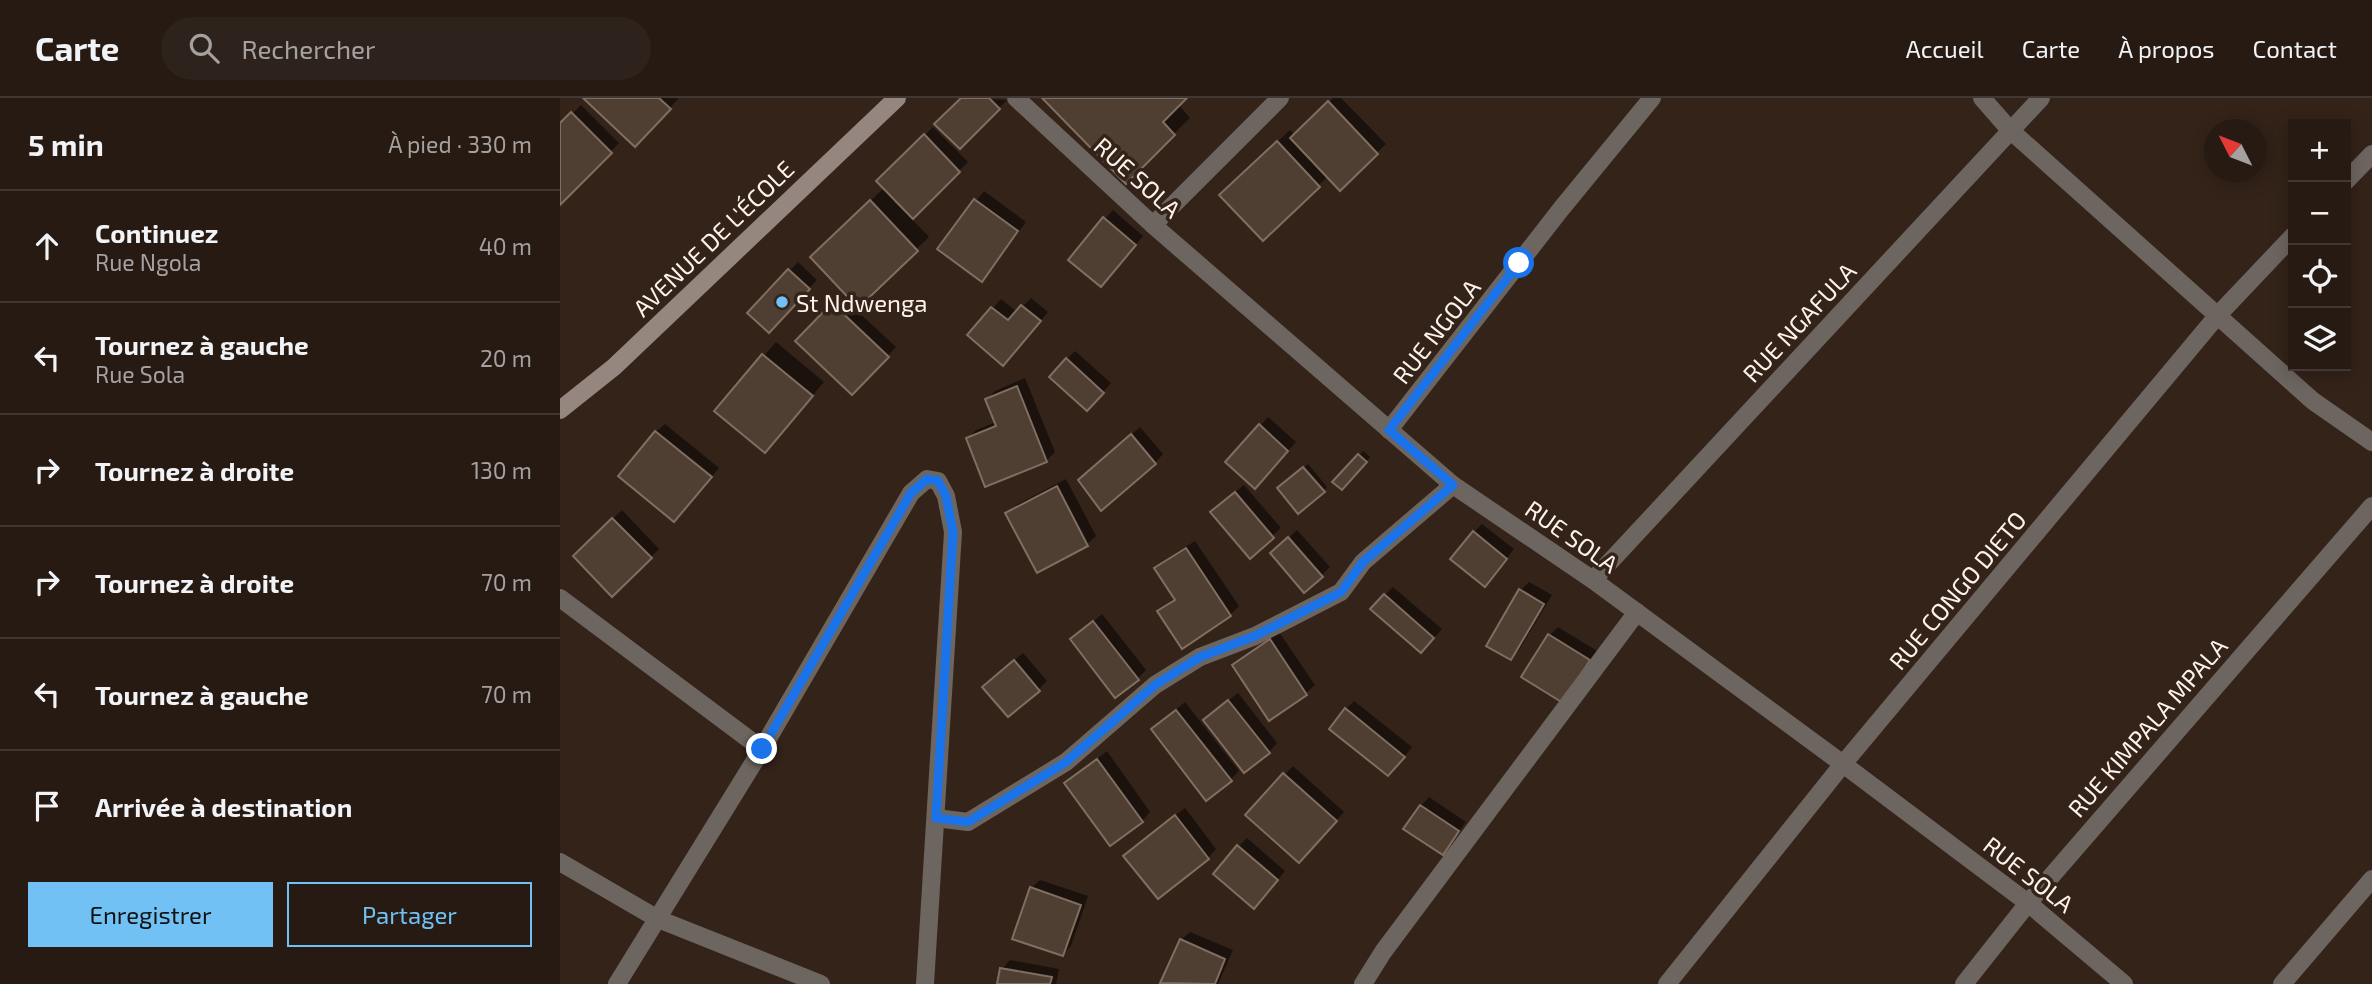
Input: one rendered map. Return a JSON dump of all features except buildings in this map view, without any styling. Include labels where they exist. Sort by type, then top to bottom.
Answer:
[{"type":"main road","name":"AVENUE DE L'ÉCOLE","points":[[560,410],[614,366],[897,98]]},
{"type":"street","name":"RUE SOLA","points":[[1016,98],[1153,225],[1453,485],[1593,580],[1843,764],[2028,902],[2124,984]]},
{"type":"street","points":[[1153,225],[1280,98]]},
{"type":"street","name":"RUE NGOLA","points":[[1389,430],[1561,209],[1653,98]]},
{"type":"street","points":[[1982,98],[2010,130],[2313,401],[2372,442]]},
{"type":"street","name":"RUE NGAFULA","points":[[1593,580],[2041,98]]},
{"type":"street","points":[[2351,176],[2372,154]]},
{"type":"street","name":"RUE CONGO DIETO","points":[[1667,984],[1843,764],[2218,316],[2288,241]]},
{"type":"street","points":[[617,984],[762,749],[911,493],[927,479],[938,481],[946,496],[953,532],[925,984]]},
{"type":"street","points":[[936,818],[968,822],[1066,762],[1155,685],[1200,657],[1255,636],[1341,592],[1363,562],[1453,485]]},
{"type":"street","name":"RUE KIMPALA MPALA","points":[[1964,984],[2028,902],[2372,506]]},
{"type":"street","points":[[560,598],[762,749]]},
{"type":"street","points":[[1363,984],[1391,941],[1637,612]]},
{"type":"street","points":[[560,862],[658,919],[821,984]]},
{"type":"street","points":[[2282,984],[2372,879]]},
{"type":"place","name":"St Ndwenga","points":[[782,302]]},
{"type":"route","points":[[762,749],[911,493],[927,479],[938,481],[946,496],[953,532],[936,818],[968,822],[1066,762],[1155,685],[1200,657],[1255,636],[1341,592],[1363,562],[1453,485],[1389,430],[1519,263]]}]
